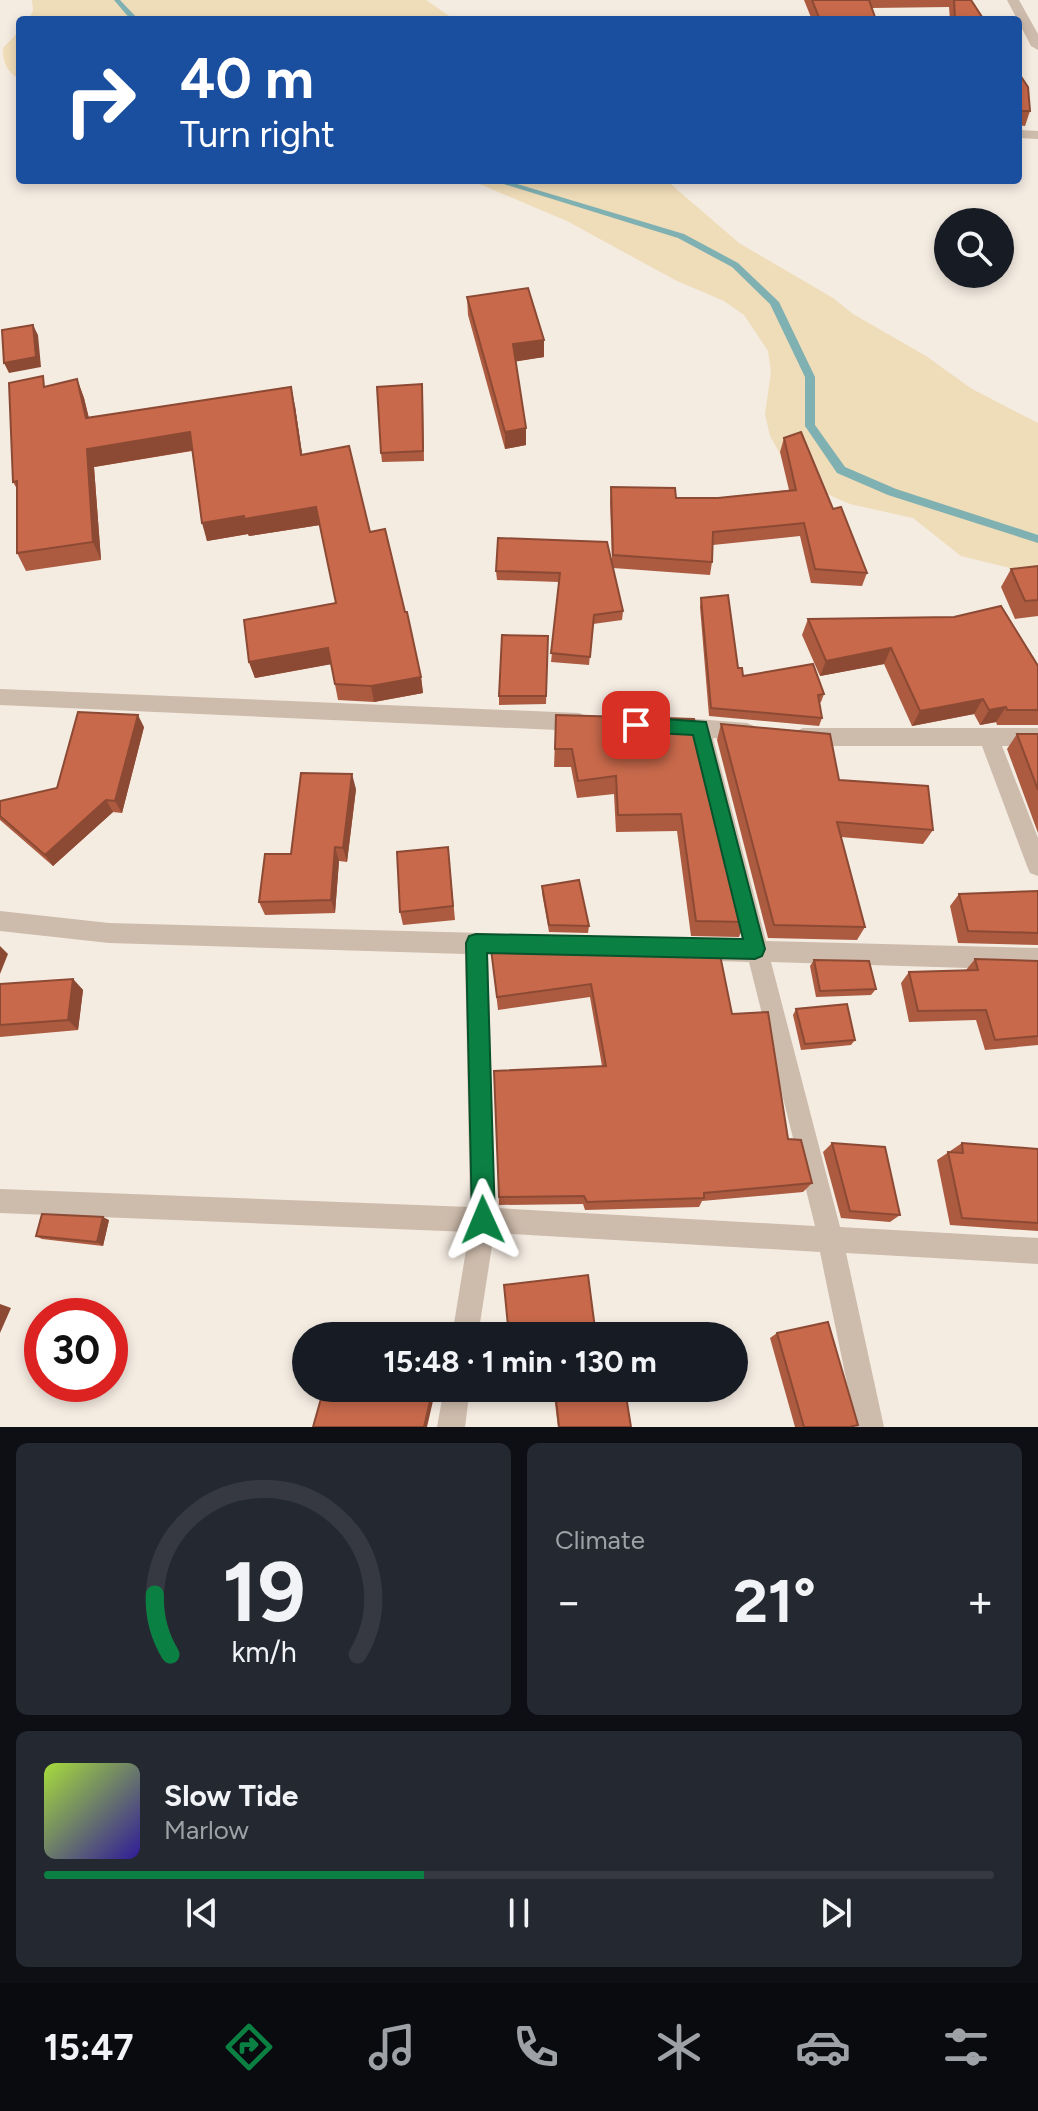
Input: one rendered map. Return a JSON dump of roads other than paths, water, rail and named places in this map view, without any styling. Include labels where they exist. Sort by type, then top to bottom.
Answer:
[{"type":"street","points":[[1022,17],[1038,46]]},
{"type":"street","points":[[0,697],[605,723]]},
{"type":"street","points":[[652,725],[777,735],[1038,737]]},
{"type":"street","points":[[700,727],[830,1237],[870,1427]]},
{"type":"street","points":[[989,737],[1038,866]]},
{"type":"street","points":[[0,921],[109,933],[1038,959]]},
{"type":"street","points":[[467,1322],[483,1220],[476,943]]},
{"type":"street","points":[[0,1201],[483,1220],[1038,1251]]},
{"type":"street","points":[[451,1427],[455,1402]]},
{"type":"waterway","points":[[117,1],[131,16]]},
{"type":"waterway","points":[[508,184],[681,236],[735,265],[774,302],[810,377],[810,426],[841,470],[892,492],[1038,539]]}]
